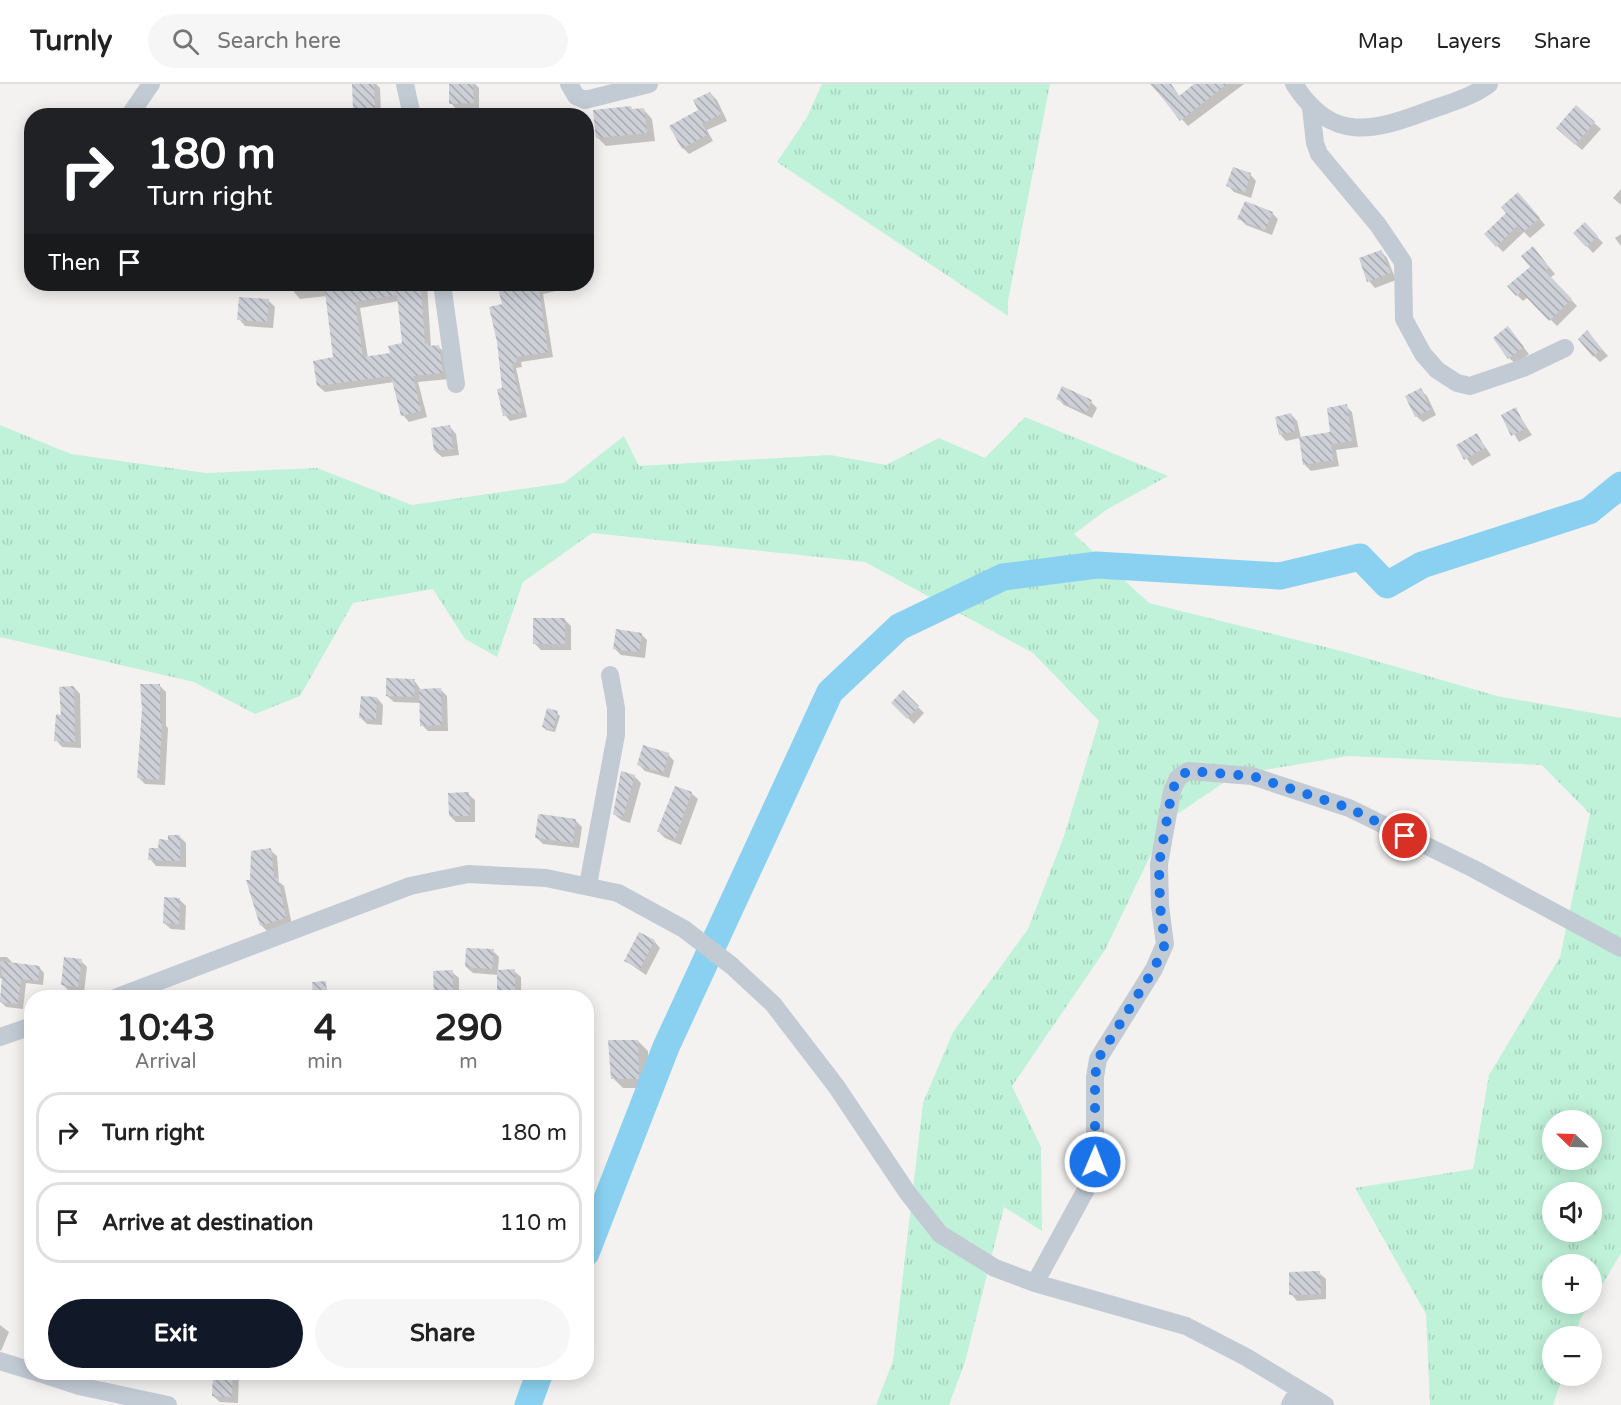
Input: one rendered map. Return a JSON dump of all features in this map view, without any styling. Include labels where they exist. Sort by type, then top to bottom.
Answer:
[{"type":"street","points":[[134,108],[151,84]]},
{"type":"street","points":[[405,84],[410,108]]},
{"type":"street","points":[[569,84],[576,96],[585,100],[649,84]]},
{"type":"street","points":[[1294,84],[1311,108],[1337,123],[1358,128],[1384,127],[1460,100],[1489,84]]},
{"type":"street","points":[[1311,108],[1315,143],[1319,154],[1378,225],[1403,262],[1404,319],[1423,354],[1437,370],[1457,384],[1470,386],[1523,368],[1565,348]]},
{"type":"street","points":[[443,291],[456,384]]},
{"type":"street","points":[[588,885],[616,735],[616,708],[610,675]]},
{"type":"street","points":[[1035,1283],[1089,1184],[1095,1162],[1095,1077],[1098,1059],[1154,969],[1165,944],[1160,906],[1159,864],[1172,791],[1178,778],[1188,771],[1252,776],[1349,808],[1484,874],[1621,948]]},
{"type":"street","points":[[136,990],[410,886],[468,874],[546,878],[618,893],[684,929],[732,966],[773,1004],[836,1086],[907,1192],[940,1234],[995,1268],[1035,1283],[1186,1326],[1227,1346],[1296,1400],[1325,1405]]},
{"type":"street","points":[[0,1037],[24,1029]]},
{"type":"street","points":[[0,1361],[24,1368]]},
{"type":"street","points":[[61,1380],[168,1405]]},
{"type":"green space","points":[[822,84],[1050,84],[1008,301],[1008,316],[777,162],[806,119]]},
{"type":"green space","points":[[1025,417],[1168,476],[1106,510],[1074,534],[1149,603],[1345,652],[1497,696],[1621,718],[1621,1253],[1602,1285],[1602,1254],[1542,1254],[1542,1314],[1584,1314],[1578,1326],[1542,1326],[1542,1386],[1560,1386],[1553,1405],[1430,1405],[1426,1314],[1355,1188],[1473,1169],[1489,1075],[1560,957],[1590,814],[1542,765],[1348,756],[1235,775],[1167,821],[1105,950],[1012,1086],[1041,1147],[1042,1231],[1004,1207],[965,1362],[949,1405],[876,1405],[893,1361],[923,1103],[953,1032],[1028,929],[1064,836],[1099,721],[1033,653],[865,562],[592,533],[523,582],[497,657],[465,639],[433,589],[353,603],[300,696],[255,714],[194,682],[0,637],[0,425],[71,454],[206,473],[317,468],[412,505],[564,483],[624,436],[639,466],[830,455],[886,465],[939,438],[985,458]]},
{"type":"building","points":[[352,84],[374,84],[375,108],[353,108]]},
{"type":"building","points":[[449,84],[473,84],[474,103],[449,104]]},
{"type":"building","points":[[1152,84],[1171,84],[1179,96],[1194,84],[1227,84],[1180,121]]},
{"type":"building","points":[[710,92],[721,114],[702,124],[708,134],[682,149],[669,126],[698,110],[693,100]]},
{"type":"building","points":[[1576,105],[1595,122],[1575,145],[1556,128]]},
{"type":"building","points":[[631,106],[632,109],[644,108],[647,133],[596,138],[594,110]]},
{"type":"building","points":[[1233,167],[1251,173],[1245,192],[1226,186]]},
{"type":"building","points":[[1518,192],[1540,218],[1523,232],[1517,226],[1496,247],[1484,234],[1506,213],[1501,207]]},
{"type":"building","points":[[1245,201],[1273,212],[1265,230],[1237,219]]},
{"type":"building","points":[[1585,222],[1598,236],[1586,247],[1573,233]]},
{"type":"building","points":[[1533,246],[1549,267],[1545,271],[1572,299],[1549,321],[1521,292],[1516,296],[1507,286],[1530,267],[1521,256]]},
{"type":"building","points":[[1381,250],[1391,273],[1367,282],[1359,258]]},
{"type":"building","points":[[325,291],[421,291],[425,344],[439,345],[443,373],[413,376],[421,411],[401,416],[391,376],[317,386],[313,361],[333,357]],"holes":[[[397,295],[402,343],[388,346],[390,353],[363,357],[355,302]]]},
{"type":"building","points":[[499,291],[539,291],[548,352],[516,357],[517,362],[512,363],[522,412],[503,416],[497,389],[502,388],[497,342],[489,307],[502,304]]},
{"type":"building","points":[[239,297],[269,299],[267,322],[237,320]]},
{"type":"building","points":[[1508,326],[1524,347],[1508,359],[1493,338]]},
{"type":"building","points":[[1587,330],[1602,349],[1593,357],[1578,339]]},
{"type":"building","points":[[1062,386],[1092,400],[1086,413],[1056,399]]},
{"type":"building","points":[[1421,388],[1431,409],[1415,417],[1405,396]]},
{"type":"building","points":[[1347,404],[1352,441],[1331,444],[1333,460],[1303,465],[1299,437],[1330,432],[1327,408]]},
{"type":"building","points":[[1516,407],[1526,428],[1511,436],[1501,415]]},
{"type":"building","points":[[1291,413],[1295,431],[1279,435],[1275,417]]},
{"type":"building","points":[[450,425],[453,449],[434,451],[431,428]]},
{"type":"building","points":[[1477,433],[1485,448],[1464,460],[1456,445]]},
{"type":"building","points":[[533,618],[565,618],[565,644],[533,644]]},
{"type":"building","points":[[616,629],[642,633],[639,652],[613,649]]},
{"type":"building","points":[[386,678],[415,679],[414,697],[386,696]]},
{"type":"building","points":[[140,684],[160,684],[160,720],[162,721],[159,780],[137,778],[142,709]]},
{"type":"building","points":[[74,686],[75,742],[54,741],[56,714],[61,715],[59,687]]},
{"type":"building","points":[[441,688],[442,725],[420,726],[419,689]]},
{"type":"building","points":[[903,690],[919,706],[907,719],[891,703]]},
{"type":"building","points":[[361,696],[377,697],[376,720],[359,718]]},
{"type":"building","points":[[547,708],[558,711],[553,730],[542,727]]},
{"type":"building","points":[[643,745],[669,753],[663,773],[637,765]]},
{"type":"building","points":[[621,771],[635,775],[623,817],[613,814]]},
{"type":"building","points":[[675,786],[692,792],[675,839],[657,831]]},
{"type":"building","points":[[469,792],[470,816],[449,816],[448,793]]},
{"type":"building","points":[[540,814],[576,819],[573,843],[535,838]]},
{"type":"building","points":[[168,835],[180,835],[180,861],[148,860],[149,848],[158,848],[159,839],[168,840]]},
{"type":"building","points":[[271,848],[274,878],[278,878],[286,918],[260,926],[246,880],[250,880],[251,851]]},
{"type":"building","points":[[164,897],[180,898],[179,924],[163,923]]},
{"type":"building","points":[[639,932],[655,940],[640,969],[624,961]]},
{"type":"building","points":[[466,948],[494,949],[492,969],[465,967]]},
{"type":"building","points":[[64,957],[82,959],[78,987],[61,985]]},
{"type":"building","points":[[0,961],[40,966],[38,981],[21,979],[18,1004],[0,1002],[2,975]]},
{"type":"building","points":[[515,969],[515,990],[497,990],[497,970]]},
{"type":"building","points":[[453,970],[453,990],[434,990],[433,971]]},
{"type":"building","points":[[326,981],[327,990],[312,990],[312,982]]},
{"type":"building","points":[[608,1040],[638,1040],[639,1079],[611,1079]]},
{"type":"building","points":[[1320,1271],[1321,1294],[1289,1295],[1289,1272]]},
{"type":"building","points":[[213,1380],[233,1380],[232,1397],[212,1396]]},
{"type":"waterway","points":[[594,1232],[666,1047],[830,692],[899,627],[1003,577],[1097,565],[1280,576],[1360,557],[1387,585],[1422,565],[1589,511],[1621,485]]},
{"type":"waterway","points":[[528,1405],[537,1380]]},
{"type":"route","points":[[1095,1162],[1095,1077],[1098,1059],[1154,969],[1165,944],[1165,928],[1160,906],[1159,864],[1172,791],[1178,778],[1188,771],[1252,776],[1349,808],[1405,836]]}]
